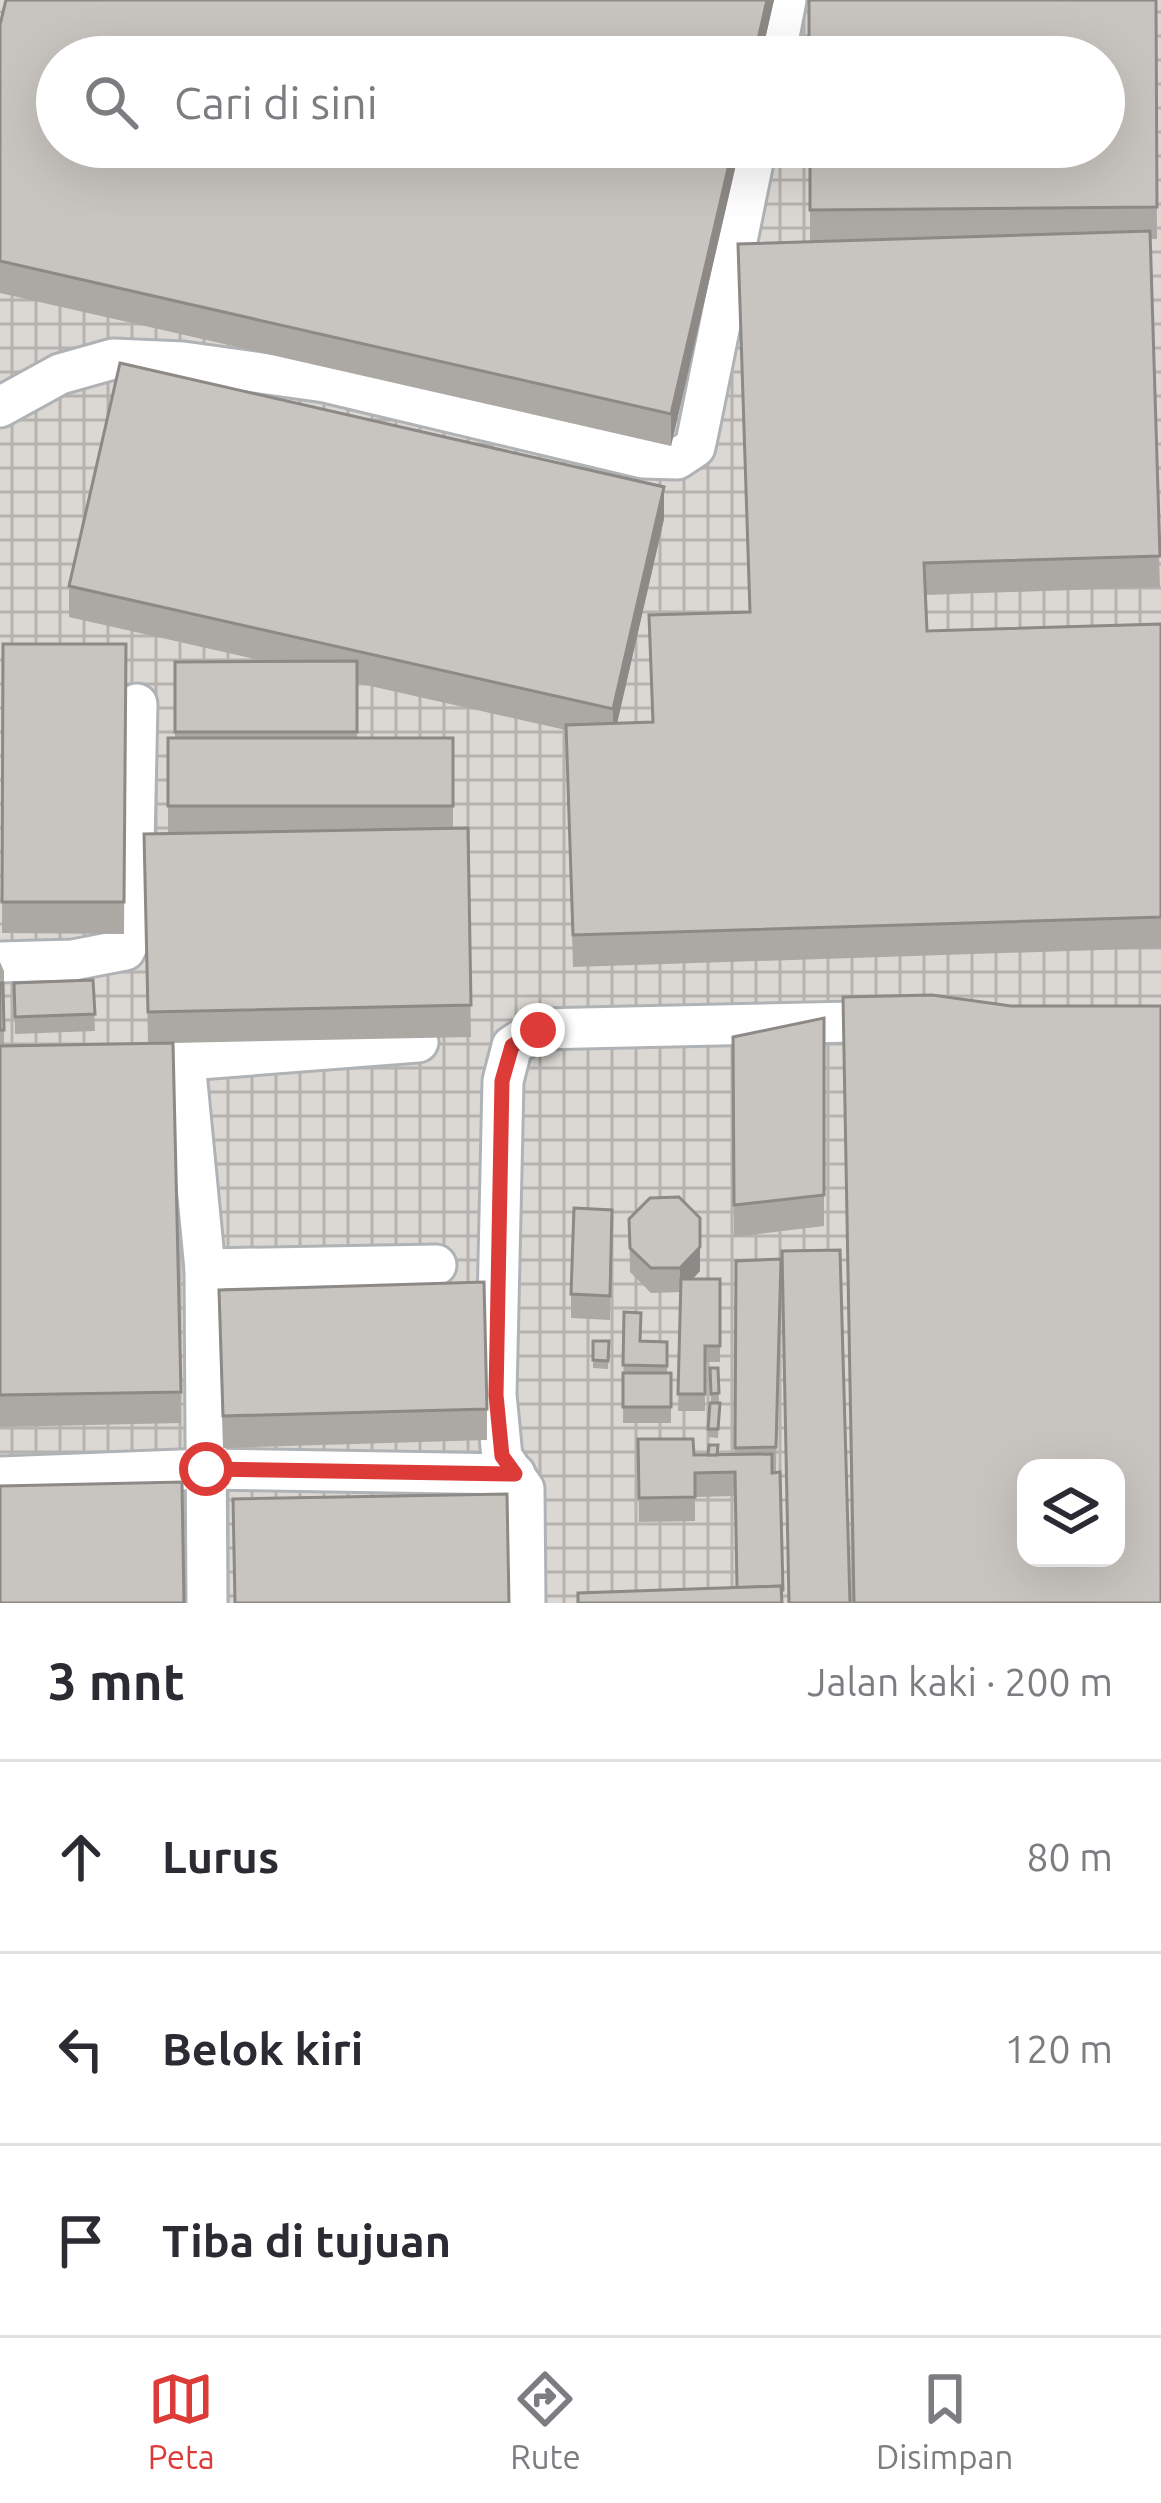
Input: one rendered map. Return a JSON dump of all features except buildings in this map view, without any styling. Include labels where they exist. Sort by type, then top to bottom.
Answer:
[{"type":"lane","points":[[779,36],[786,0]]},
{"type":"lane","points":[[0,407],[60,374],[113,359],[183,362],[325,382],[644,458],[677,459],[695,446],[752,168]]},
{"type":"lane","points":[[0,962],[94,958],[125,950],[132,935],[137,704]]},
{"type":"lane","points":[[526,1603],[524,1489],[502,1456],[496,1395],[502,1081],[512,1046],[538,1030],[945,1020]]},
{"type":"lane","points":[[116,1063],[185,1062],[285,1049],[418,1042]]},
{"type":"lane","points":[[185,1062],[205,1269],[207,1603]]},
{"type":"lane","points":[[205,1269],[436,1265]]},
{"type":"lane","points":[[0,1477],[206,1469],[515,1474]]},
{"type":"shaded area","points":[[0,0],[1161,0],[1161,1603],[0,1603]]},
{"type":"route","points":[[206,1469],[515,1474],[502,1456],[496,1395],[502,1081],[512,1046],[538,1030]]}]
